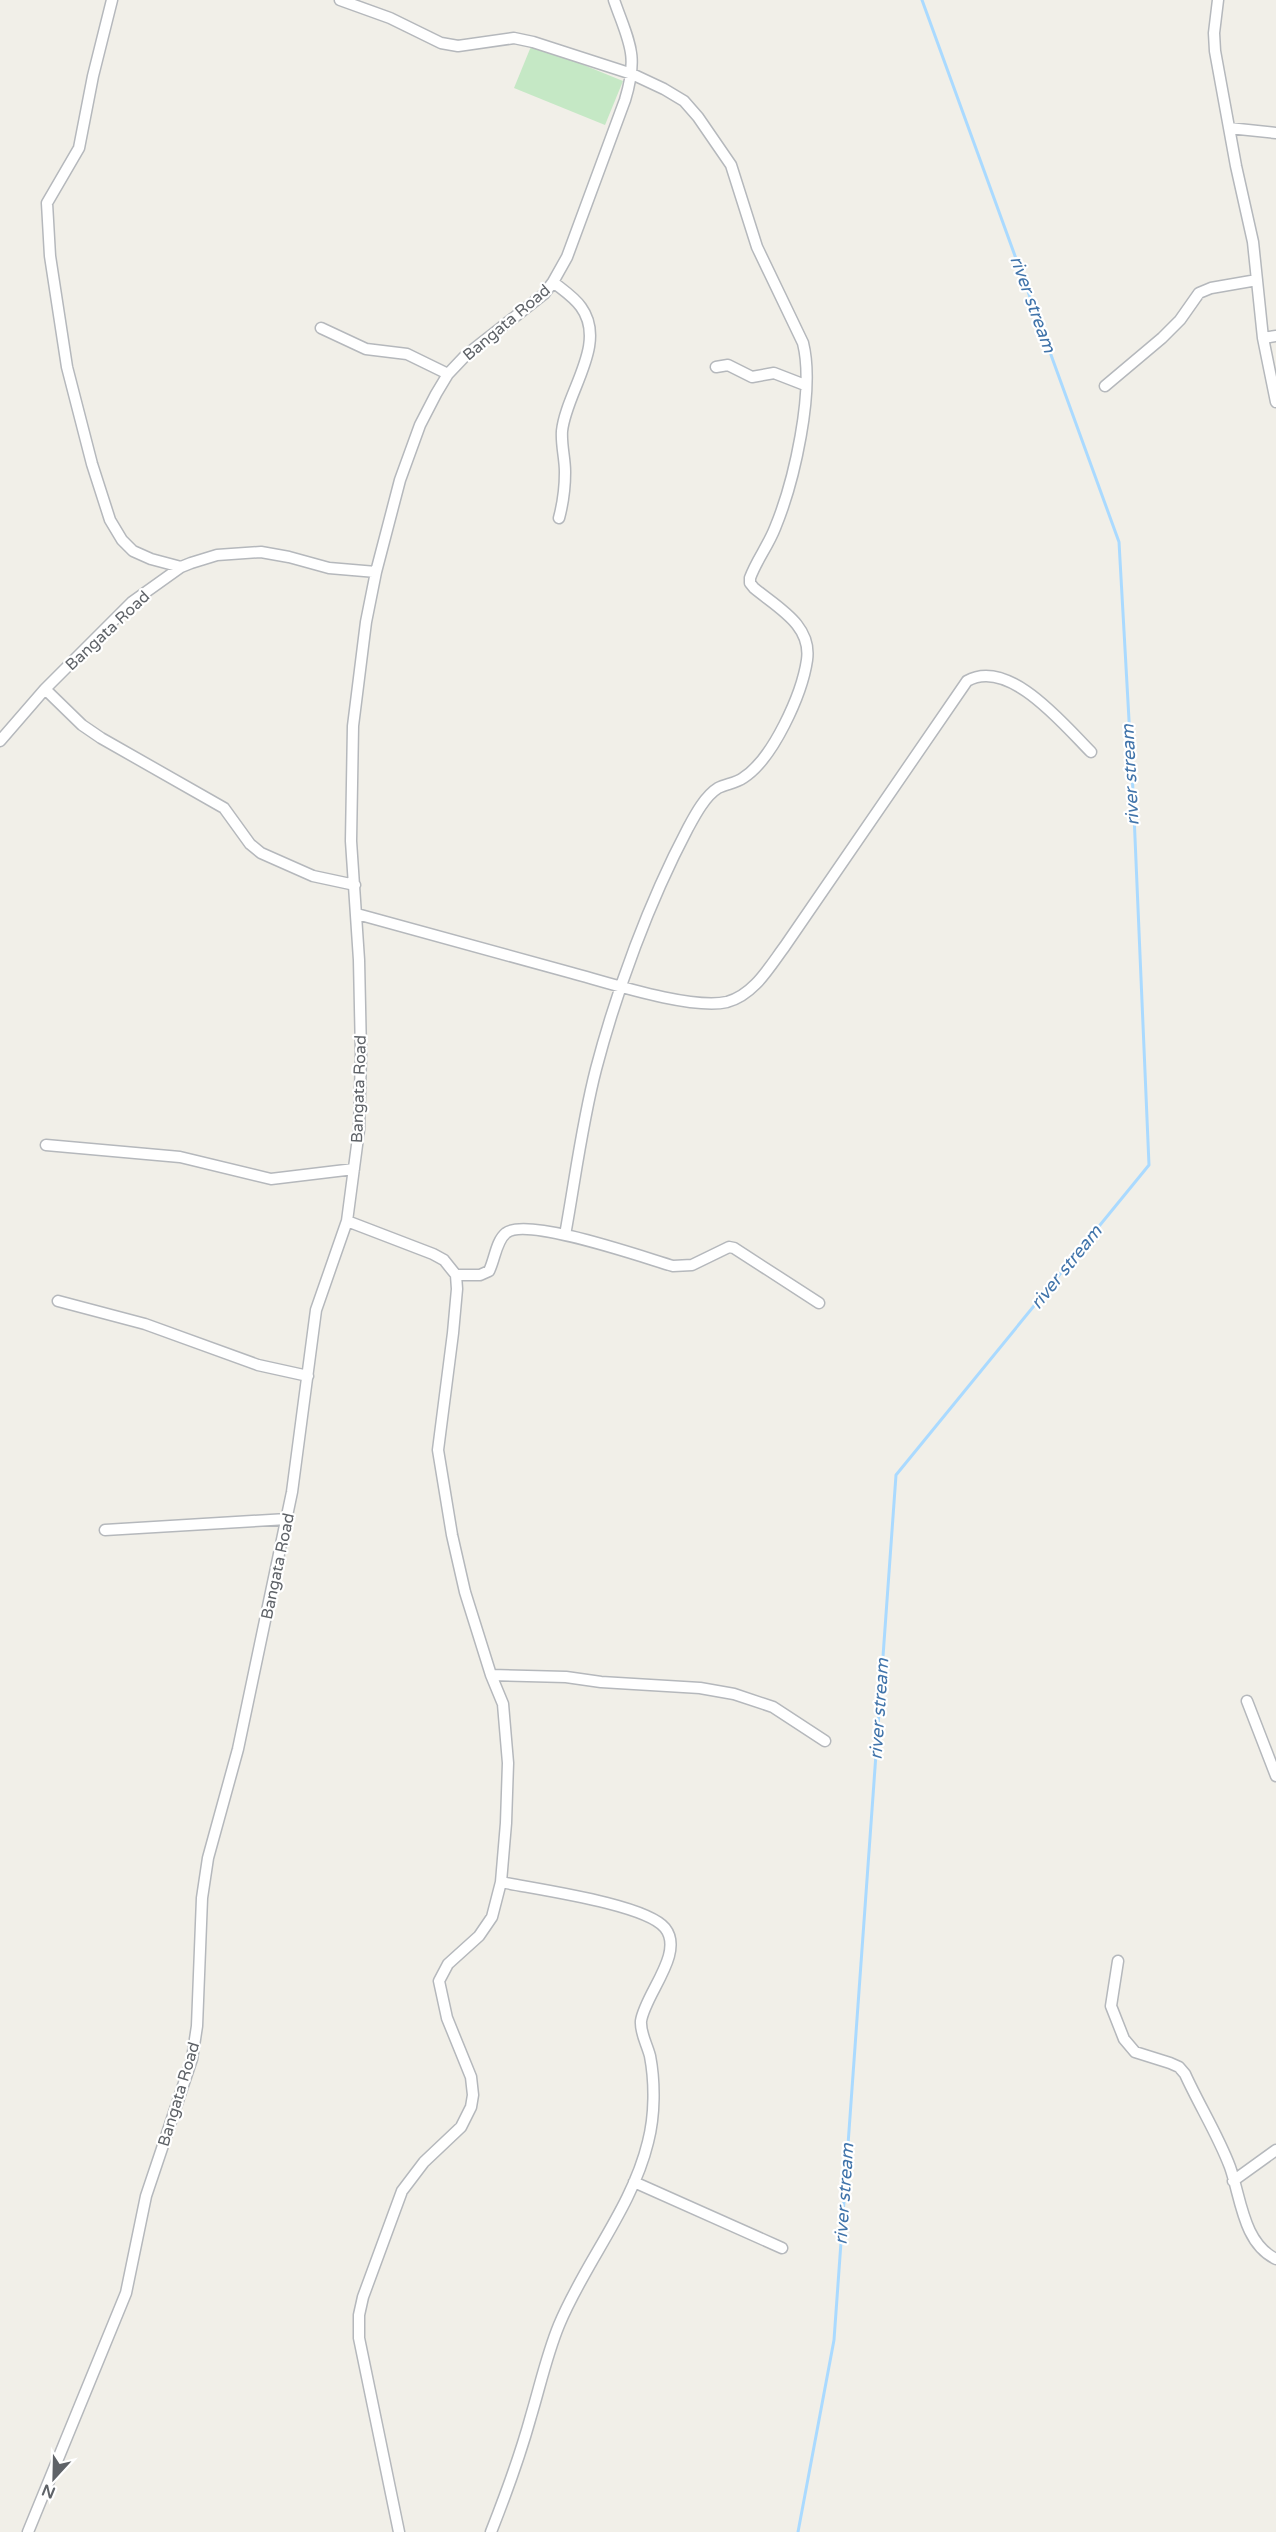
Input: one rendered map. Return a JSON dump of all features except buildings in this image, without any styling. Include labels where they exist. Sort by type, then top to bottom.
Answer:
[{"type":"street","points":[[112,0],[95,66],[79,148],[47,203],[50,256],[67,367],[92,464],[110,520],[122,540],[133,551],[151,559],[181,567]]},
{"type":"street","points":[[340,0],[390,18],[441,43],[458,46],[514,38],[533,42],[632,74],[684,101],[698,117],[731,165],[757,246],[803,343],[807,357],[798,447],[783,507],[750,578],[750,583],[754,588],[801,628],[808,644],[806,663],[782,729],[766,755],[743,778],[718,789],[707,798],[689,827],[653,901],[595,1072],[565,1235]]},
{"type":"street","name":"Bangata Road","points":[[28,2532],[126,2293],[146,2196],[192,2059],[197,2026],[204,1879],[238,1749],[297,1466],[316,1310],[347,1221],[359,1130],[361,1054],[357,914],[351,841],[355,699],[376,572],[400,480],[420,425],[448,374],[466,355],[538,300],[554,282],[570,249],[625,100],[632,74],[631,51],[614,0]]},
{"type":"street","points":[[1218,0],[1214,33],[1215,51],[1253,242],[1263,338],[1276,402]]},
{"type":"street","points":[[1229,128],[1276,133]]},
{"type":"street","points":[[1105,386],[1180,320],[1198,293],[1211,288],[1257,280]]},
{"type":"street","points":[[554,282],[583,309],[590,332],[588,352],[565,414],[562,430],[565,471],[563,501],[559,518]]},
{"type":"street","points":[[321,328],[366,348],[407,354],[448,374]]},
{"type":"street","points":[[1263,338],[1276,336]]},
{"type":"street","points":[[716,367],[728,365],[752,377],[774,373],[805,385]]},
{"type":"street","name":"Bangata Road","points":[[0,741],[45,689],[132,602],[181,567],[217,555],[261,552],[289,556],[329,568],[376,572]]},
{"type":"street","points":[[357,914],[622,987],[700,1003],[714,1003],[740,997],[756,984],[785,946],[957,694],[967,681],[976,675],[996,676],[1014,683],[1033,697],[1091,752]]},
{"type":"street","points":[[45,689],[82,725],[100,738],[224,808],[250,844],[261,853],[314,876],[355,885]]},
{"type":"street","points":[[46,1145],[180,1156],[271,1179],[354,1169]]},
{"type":"street","points":[[347,1221],[433,1254],[452,1268],[456,1275],[457,1289],[438,1438],[439,1457],[465,1593],[490,1675],[502,1704],[508,1764],[501,1882],[496,1906],[479,1936],[448,1964],[439,1981],[447,2018],[471,2077],[473,2096],[471,2107],[461,2127],[424,2162],[402,2191],[372,2268],[359,2315],[359,2338],[399,2532]]},
{"type":"street","points":[[456,1275],[480,1275],[489,1271],[500,1241],[510,1230],[541,1229],[673,1266],[692,1264],[729,1247],[734,1248],[819,1303]]},
{"type":"street","points":[[58,1301],[145,1324],[258,1365],[308,1376]]},
{"type":"street","points":[[105,1530],[286,1519]]},
{"type":"street","points":[[490,1675],[566,1677],[601,1682],[700,1688],[734,1694],[773,1707],[825,1741]]},
{"type":"street","points":[[1247,1701],[1276,1776]]},
{"type":"street","points":[[491,2532],[517,2464],[558,2328],[634,2182],[648,2142],[653,2089],[651,2062],[641,2022],[645,2007],[671,1951],[670,1936],[660,1923],[631,1909],[501,1882]]},
{"type":"street","points":[[1118,1961],[1111,2006],[1124,2039],[1135,2052],[1170,2063],[1185,2074],[1230,2167],[1245,2220],[1258,2245],[1276,2259]]},
{"type":"street","points":[[1233,2181],[1276,2150]]},
{"type":"street","points":[[634,2182],[782,2248]]},
{"type":"green space","points":[[532,44],[623,81],[605,125],[514,88]]},
{"type":"waterway","name":"river stream","points":[[798,2532],[834,2340],[896,1475],[1149,1165],[1133,791],[1119,542],[922,0]]}]
